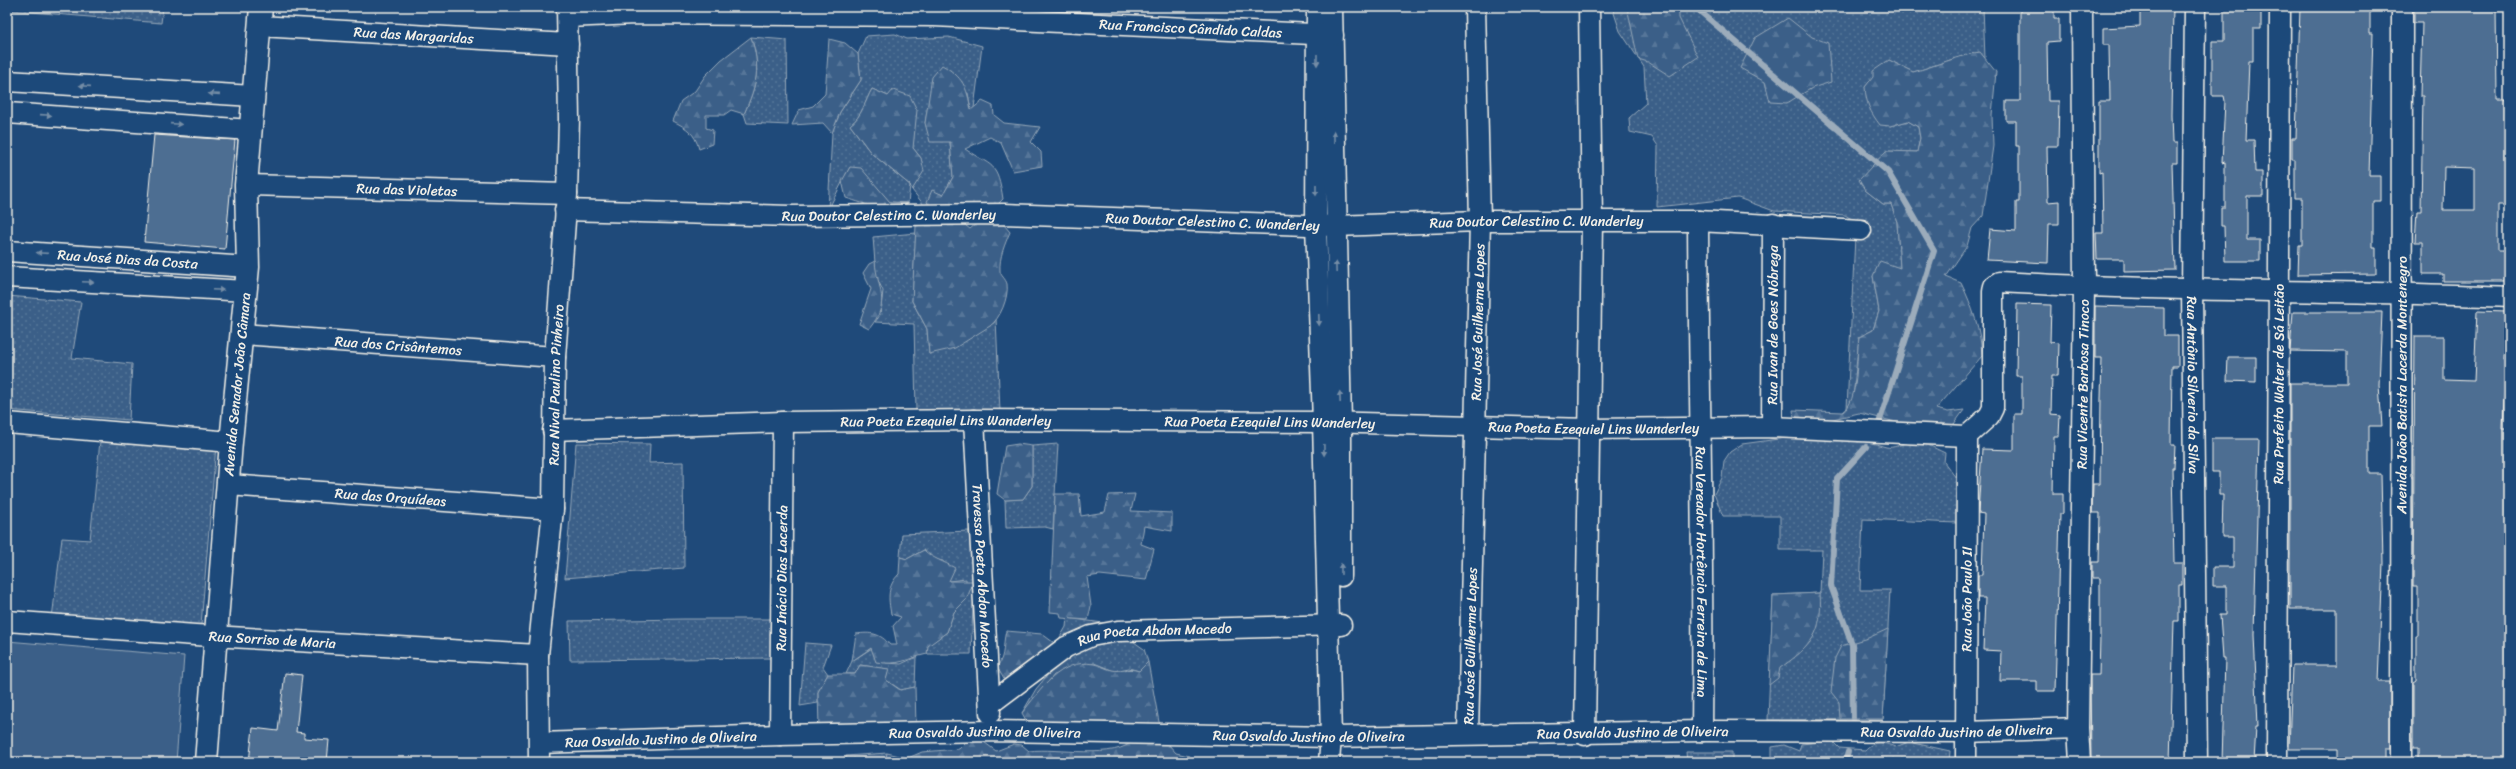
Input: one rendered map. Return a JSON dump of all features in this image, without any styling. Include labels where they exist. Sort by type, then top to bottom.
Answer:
[{"type":"main road","name":"Avenida Senador João Câmara","points":[[206,762],[248,267],[246,185],[260,16]]},
{"type":"street","points":[[1316,7],[1325,35],[1335,226],[1332,422],[1337,736],[1341,762]]},
{"type":"street","points":[[1332,7],[1325,35],[1316,224],[1332,422]]},
{"type":"street","name":"Rua José Guilherme Lopes","points":[[1468,734],[1477,426],[1480,221],[1475,7]]},
{"type":"street","points":[[1585,735],[1592,221],[1591,32],[1589,7]]},
{"type":"street","name":"Rua Vicente Barbosa Tinoco","points":[[2080,762],[2078,728],[2084,287],[2082,7]]},
{"type":"street","name":"Rua Antônio Silverio da Silva","points":[[2195,7],[2192,289],[2196,762]]},
{"type":"street","name":"Rua Prefeito Walter de Sá Leitão","points":[[2277,762],[2280,7]]},
{"type":"street","name":"Avenida João Batista Lacerda Montenegro","points":[[2401,762],[2402,7]]},
{"type":"street","name":"Rua Francisco Cândido Caldas","points":[[568,12],[635,10],[934,16],[1325,35]]},
{"type":"street","name":"Rua Nival Paulino Pinheiro","points":[[540,753],[538,655],[553,509],[553,430],[566,202],[569,119],[568,12]]},
{"type":"street","name":"Rua das Margaridas","points":[[260,16],[568,44]]},
{"type":"street","points":[[7,81],[253,96]]},
{"type":"street","points":[[7,113],[251,130]]},
{"type":"street","name":"Rua das Violetas","points":[[246,185],[566,202]]},
{"type":"street","name":"Rua Doutor Celestino C. Wanderley","points":[[566,202],[790,216],[1005,214],[1316,224],[1335,226],[1480,221],[1698,221],[1861,230]]},
{"type":"street","name":"Rua Vereador Hortêncio Ferreira de Lima","points":[[1698,221],[1699,428],[1704,579],[1702,731]]},
{"type":"street","name":"Rua Ivan de Goes Nóbrega","points":[[1772,427],[1773,224]]},
{"type":"street","name":"Rua José Dias da Costa","points":[[7,251],[248,267]]},
{"type":"street","name":"Rua José Dias da Costa","points":[[7,277],[246,291]]},
{"type":"street","points":[[1968,436],[1982,423],[1993,408],[1993,292],[1994,286],[1999,282],[2084,287],[2402,292],[2509,296]]},
{"type":"street","name":"Rua dos Crisântemos","points":[[242,334],[556,357]]},
{"type":"street","name":"Rua Poeta Ezequiel Lins Wanderley","points":[[553,430],[783,422],[974,420],[1332,422],[1590,429],[1772,427],[1968,436]]},
{"type":"street","name":"Travessa Poeta Abdon Macedo","points":[[974,420],[991,732]]},
{"type":"street","name":"Rua Inácio Dias Lacerda","points":[[780,735],[783,422]]},
{"type":"street","points":[[7,423],[232,442]]},
{"type":"street","name":"Rua João Paulo II","points":[[1968,436],[1966,732],[1968,759]]},
{"type":"street","name":"Rua das Orquídeas","points":[[229,485],[553,509]]},
{"type":"street","name":"Rua Sorriso de Maria","points":[[7,621],[216,636],[538,655]]},
{"type":"street","name":"Rua Poeta Abdon Macedo","points":[[990,704],[1066,647],[1091,636],[1118,631],[1335,625]]},
{"type":"street","name":"Rua Osvaldo Justino de Oliveira","points":[[540,753],[780,735],[991,732],[1337,736],[1468,734],[1585,735],[1702,731],[1966,732],[2078,728]]},
{"type":"street","points":[[1329,762],[1337,736]]},
{"type":"green space","points":[[7,7],[163,7],[161,23],[7,10]]},
{"type":"green space","points":[[1612,7],[1983,7],[1985,58],[1979,52],[1913,72],[1889,60],[1865,87],[1890,126],[1908,121],[1918,127],[1920,138],[1917,152],[1886,151],[1865,190],[1883,204],[1891,204],[1897,222],[1900,268],[1873,276],[1879,311],[1873,330],[1859,337],[1853,398],[1847,409],[1855,236],[1853,220],[1845,215],[1774,211],[1738,198],[1657,207],[1658,146],[1652,137],[1630,132],[1629,118],[1646,103],[1644,67],[1620,31]]},
{"type":"green space","points":[[1627,7],[1679,7],[1679,18],[1698,57],[1670,76],[1648,62],[1638,59]]},
{"type":"green space","points":[[1788,18],[1812,37],[1828,43],[1831,82],[1812,88],[1787,103],[1770,102],[1765,82],[1740,68],[1755,38]]},
{"type":"green space","points":[[895,34],[907,39],[949,37],[982,46],[974,108],[971,111],[968,93],[929,101],[925,123],[950,142],[953,177],[943,195],[932,191],[934,210],[924,205],[912,190],[921,158],[913,148],[888,96],[872,89],[858,118],[850,125],[871,153],[910,185],[908,203],[890,202],[850,167],[828,210],[832,133],[840,112],[861,80],[858,54],[866,36]]},
{"type":"green space","points":[[751,37],[787,40],[788,125],[747,123],[744,114],[755,85],[757,67]]},
{"type":"green space","points":[[751,37],[757,67],[755,85],[744,114],[731,110],[724,115],[706,115],[706,128],[713,130],[712,144],[699,149],[693,135],[673,121],[681,101],[695,91],[705,76],[721,60]]},
{"type":"green space","points":[[829,39],[845,43],[858,54],[861,80],[840,112],[832,133],[823,123],[792,125],[799,110],[813,106],[825,94]]},
{"type":"green space","points":[[1980,52],[1996,72],[1992,115],[1993,146],[1983,216],[1972,228],[1967,246],[1946,277],[1961,283],[1965,291],[1978,328],[1982,356],[1936,409],[1948,412],[1964,410],[1954,424],[1947,428],[1921,428],[1859,413],[1824,421],[1794,417],[1793,410],[1843,412],[1848,406],[1852,398],[1856,378],[1859,337],[1873,330],[1879,311],[1873,276],[1880,261],[1900,268],[1897,222],[1891,204],[1883,204],[1865,190],[1859,180],[1886,151],[1917,152],[1920,138],[1918,127],[1908,121],[1890,126],[1880,125],[1871,111],[1866,98],[1865,87],[1873,77],[1873,71],[1889,60],[1913,72]]},
{"type":"green space","points":[[942,65],[955,74],[963,83],[968,95],[971,110],[982,101],[993,106],[994,115],[1004,123],[1040,127],[1031,142],[1041,152],[1042,166],[1013,171],[1001,143],[990,137],[965,149],[988,163],[996,171],[1001,186],[1003,199],[996,206],[934,210],[927,202],[932,190],[943,195],[953,177],[950,142],[930,142],[925,123],[932,77]]},
{"type":"green space","points":[[872,89],[888,96],[893,90],[910,96],[917,110],[913,148],[921,158],[924,171],[912,190],[910,185],[871,153],[850,125],[858,118]]},
{"type":"green space","points":[[850,167],[861,168],[890,202],[908,203],[894,208],[886,208],[869,205],[846,198],[842,181]]},
{"type":"green space","points":[[957,219],[970,229],[982,219],[1004,225],[1010,232],[1000,261],[1000,273],[1007,284],[1007,295],[1003,307],[994,323],[955,348],[929,354],[927,329],[912,301],[916,226]]},
{"type":"green space","points":[[916,233],[912,301],[927,329],[929,354],[994,323],[996,318],[1000,412],[916,410],[914,324],[875,322],[880,315],[883,291],[876,276],[873,237]]},
{"type":"green space","points":[[875,261],[882,303],[876,319],[869,329],[859,324],[871,289],[863,273],[869,264]]},
{"type":"green space","points":[[7,296],[81,302],[72,358],[132,364],[129,420],[7,410]]},
{"type":"green space","points":[[1808,435],[1857,440],[1889,447],[1895,447],[1910,442],[1924,444],[1945,453],[1944,462],[1956,478],[1957,523],[1863,519],[1860,590],[1890,590],[1883,719],[1768,720],[1773,595],[1820,593],[1822,550],[1780,550],[1780,516],[1723,516],[1714,494],[1722,478],[1724,461],[1730,452],[1742,444]]},
{"type":"green space","points":[[100,441],[130,444],[180,441],[216,446],[201,625],[187,629],[52,618],[62,538],[90,540]]},
{"type":"green space","points":[[576,443],[650,444],[649,463],[683,462],[684,568],[565,578]]},
{"type":"green space","points":[[1018,444],[1032,446],[1032,486],[1023,499],[1005,500],[997,494],[1005,446]]},
{"type":"green space","points":[[1058,444],[1053,529],[1045,527],[1006,528],[1005,500],[1023,499],[1032,486],[1032,446]]},
{"type":"green space","points":[[1055,494],[1079,494],[1081,516],[1105,512],[1109,495],[1135,494],[1131,511],[1172,513],[1172,531],[1144,526],[1141,544],[1154,549],[1146,580],[1100,575],[1087,577],[1091,606],[1088,620],[1061,618],[1060,613],[1050,612]]},
{"type":"green space","points":[[969,531],[972,571],[977,582],[973,606],[971,654],[927,654],[927,646],[947,632],[954,612],[966,600],[966,579],[949,581],[943,561],[933,559],[924,550],[907,559],[900,557],[902,534]]},
{"type":"green space","points":[[924,550],[935,558],[955,568],[949,581],[974,581],[966,600],[954,612],[947,632],[928,646],[927,654],[897,663],[884,663],[876,662],[871,648],[852,661],[856,634],[875,634],[883,638],[890,645],[897,645],[893,626],[901,617],[891,614],[889,603],[890,588],[899,574],[900,557],[907,559]]},
{"type":"green space","points":[[1820,593],[1820,618],[1813,637],[1800,653],[1780,668],[1778,678],[1769,685],[1773,595]]},
{"type":"green space","points":[[1067,618],[1103,623],[1059,639],[1066,627]]},
{"type":"green space","points":[[772,619],[772,658],[570,660],[569,621]]},
{"type":"green space","points":[[1888,629],[1883,719],[1840,719],[1839,702],[1831,692],[1835,658],[1841,646],[1868,638]]},
{"type":"green space","points":[[1006,631],[1042,634],[1057,645],[1005,681],[997,667],[1003,654]]},
{"type":"green space","points":[[1127,637],[1144,649],[1148,662],[1139,671],[1129,668],[1114,671],[1094,663],[1054,675],[1022,713],[1036,689],[1055,666],[1066,658],[1110,639]]},
{"type":"green space","points":[[7,641],[184,656],[176,762],[7,762]]},
{"type":"green space","points":[[805,643],[831,645],[823,667],[828,674],[818,692],[818,703],[800,706]]},
{"type":"green space","points":[[872,648],[886,663],[901,664],[916,657],[915,687],[901,690],[886,680],[888,669],[860,665],[855,674],[846,674],[852,661]]},
{"type":"green space","points":[[1148,662],[1159,722],[1166,728],[1027,722],[1022,713],[1052,678],[1071,666],[1082,663],[1094,664],[1112,670],[1131,669],[1139,671]]},
{"type":"green space","points":[[860,665],[889,669],[886,680],[900,690],[915,687],[916,726],[819,727],[818,692],[828,674],[855,674]]},
{"type":"green space","points":[[1161,736],[1176,753],[1189,756],[1189,762],[885,762],[887,753],[908,758],[922,752],[959,749],[970,738],[977,737],[996,751],[1014,744],[1022,745],[1029,751],[1041,750],[1085,752],[1114,750],[1126,746],[1135,739]]},
{"type":"green space","points":[[1832,741],[1839,748],[1865,750],[1875,743],[1883,743],[1895,747],[1909,742],[1950,751],[1949,762],[1772,762],[1772,747],[1784,745],[1799,751],[1801,744]]},
{"type":"green space","points":[[1686,752],[1732,752],[1732,762],[1687,762]]},
{"type":"green space","points":[[887,753],[885,762],[846,762],[846,756]]},
{"type":"building","points":[[2020,7],[2054,7],[2054,19],[2059,19],[2059,41],[2047,42],[2048,101],[2059,101],[2058,146],[2047,146],[2048,202],[2059,201],[2059,224],[2049,224],[2048,263],[1987,260],[1990,229],[2016,231],[2016,202],[2019,202],[2019,146],[2016,146],[2016,121],[2006,121],[2006,101],[2020,101]]},
{"type":"building","points":[[2140,7],[2173,7],[2171,115],[2172,143],[2177,143],[2177,163],[2172,163],[2175,270],[2124,271],[2124,259],[2097,259],[2096,233],[2103,233],[2102,172],[2099,173],[2099,101],[2110,101],[2109,45],[2103,45],[2103,28],[2140,26]]},
{"type":"building","points":[[2224,7],[2261,7],[2261,29],[2253,29],[2253,61],[2249,61],[2246,140],[2254,140],[2255,172],[2263,172],[2263,196],[2247,196],[2247,240],[2260,240],[2260,261],[2225,261],[2224,226],[2221,226],[2221,207],[2225,207],[2225,162],[2222,163],[2225,101],[2224,96],[2212,96],[2212,41],[2224,41]]},
{"type":"building","points":[[2300,7],[2370,7],[2370,33],[2373,33],[2369,176],[2380,176],[2380,201],[2373,201],[2373,247],[2376,247],[2376,274],[2298,275],[2299,245],[2302,245],[2302,198],[2295,198],[2295,159],[2292,159],[2292,138],[2296,138]]},
{"type":"building","points":[[2414,7],[2496,7],[2497,99],[2509,99],[2506,171],[2508,205],[2498,205],[2498,251],[2506,251],[2506,281],[2443,281],[2443,274],[2423,274],[2423,242],[2415,242],[2417,211],[2421,211],[2423,96],[2420,96],[2422,23],[2414,23]],"holes":[[[2444,167],[2475,168],[2475,210],[2443,210]]]},
{"type":"building","points":[[154,135],[235,140],[225,249],[144,242]]},
{"type":"building","points":[[2017,304],[2051,305],[2050,342],[2059,343],[2058,376],[2052,376],[2051,414],[2060,415],[2059,436],[2054,436],[2053,494],[2063,494],[2063,514],[2060,514],[2055,691],[2037,691],[2037,681],[2000,681],[2001,651],[1983,650],[1985,598],[1978,598],[1978,575],[1982,575],[1984,514],[1978,513],[1982,449],[2014,450],[2014,414],[2022,414],[2022,376],[2016,376]]},
{"type":"building","points":[[2095,306],[2164,308],[2164,336],[2178,336],[2178,366],[2172,366],[2171,445],[2175,445],[2174,468],[2172,468],[2174,563],[2182,563],[2182,585],[2179,585],[2179,621],[2174,621],[2170,762],[2091,762],[2090,675],[2099,675],[2100,637],[2100,578],[2092,578],[2092,562],[2099,562],[2100,513],[2092,513],[2093,484],[2100,484],[2102,358],[2095,358]]},
{"type":"building","points":[[2477,311],[2506,312],[2503,360],[2508,360],[2508,379],[2505,379],[2503,429],[2509,429],[2509,762],[2418,762],[2418,749],[2413,749],[2413,682],[2416,680],[2416,636],[2418,636],[2418,587],[2413,587],[2415,336],[2444,336],[2444,380],[2474,381]]},
{"type":"building","points":[[2293,312],[2382,312],[2379,385],[2382,426],[2369,426],[2369,474],[2381,474],[2383,563],[2378,682],[2390,682],[2390,749],[2385,749],[2385,762],[2338,762],[2338,749],[2289,749],[2292,665],[2337,665],[2337,609],[2290,609],[2290,383],[2347,383],[2347,352],[2290,351]]},
{"type":"building","points":[[2228,357],[2256,357],[2256,382],[2227,381]]},
{"type":"building","points":[[2212,439],[2259,439],[2254,635],[2258,726],[2256,726],[2254,762],[2222,762],[2225,658],[2223,658],[2220,615],[2226,615],[2226,586],[2213,586],[2213,567],[2233,567],[2233,537],[2222,537],[2223,495],[2219,495],[2219,472],[2212,472]]},
{"type":"building","points":[[285,673],[302,675],[296,732],[304,733],[304,738],[329,740],[327,762],[249,762],[253,728],[278,731]]},
{"type":"waterway","points":[[1695,7],[1888,172],[1934,251],[1879,423]]},
{"type":"waterway","points":[[1853,724],[1852,644],[1831,586],[1837,479],[1866,447]]},
{"type":"waterway","points":[[1845,762],[1848,752]]}]
